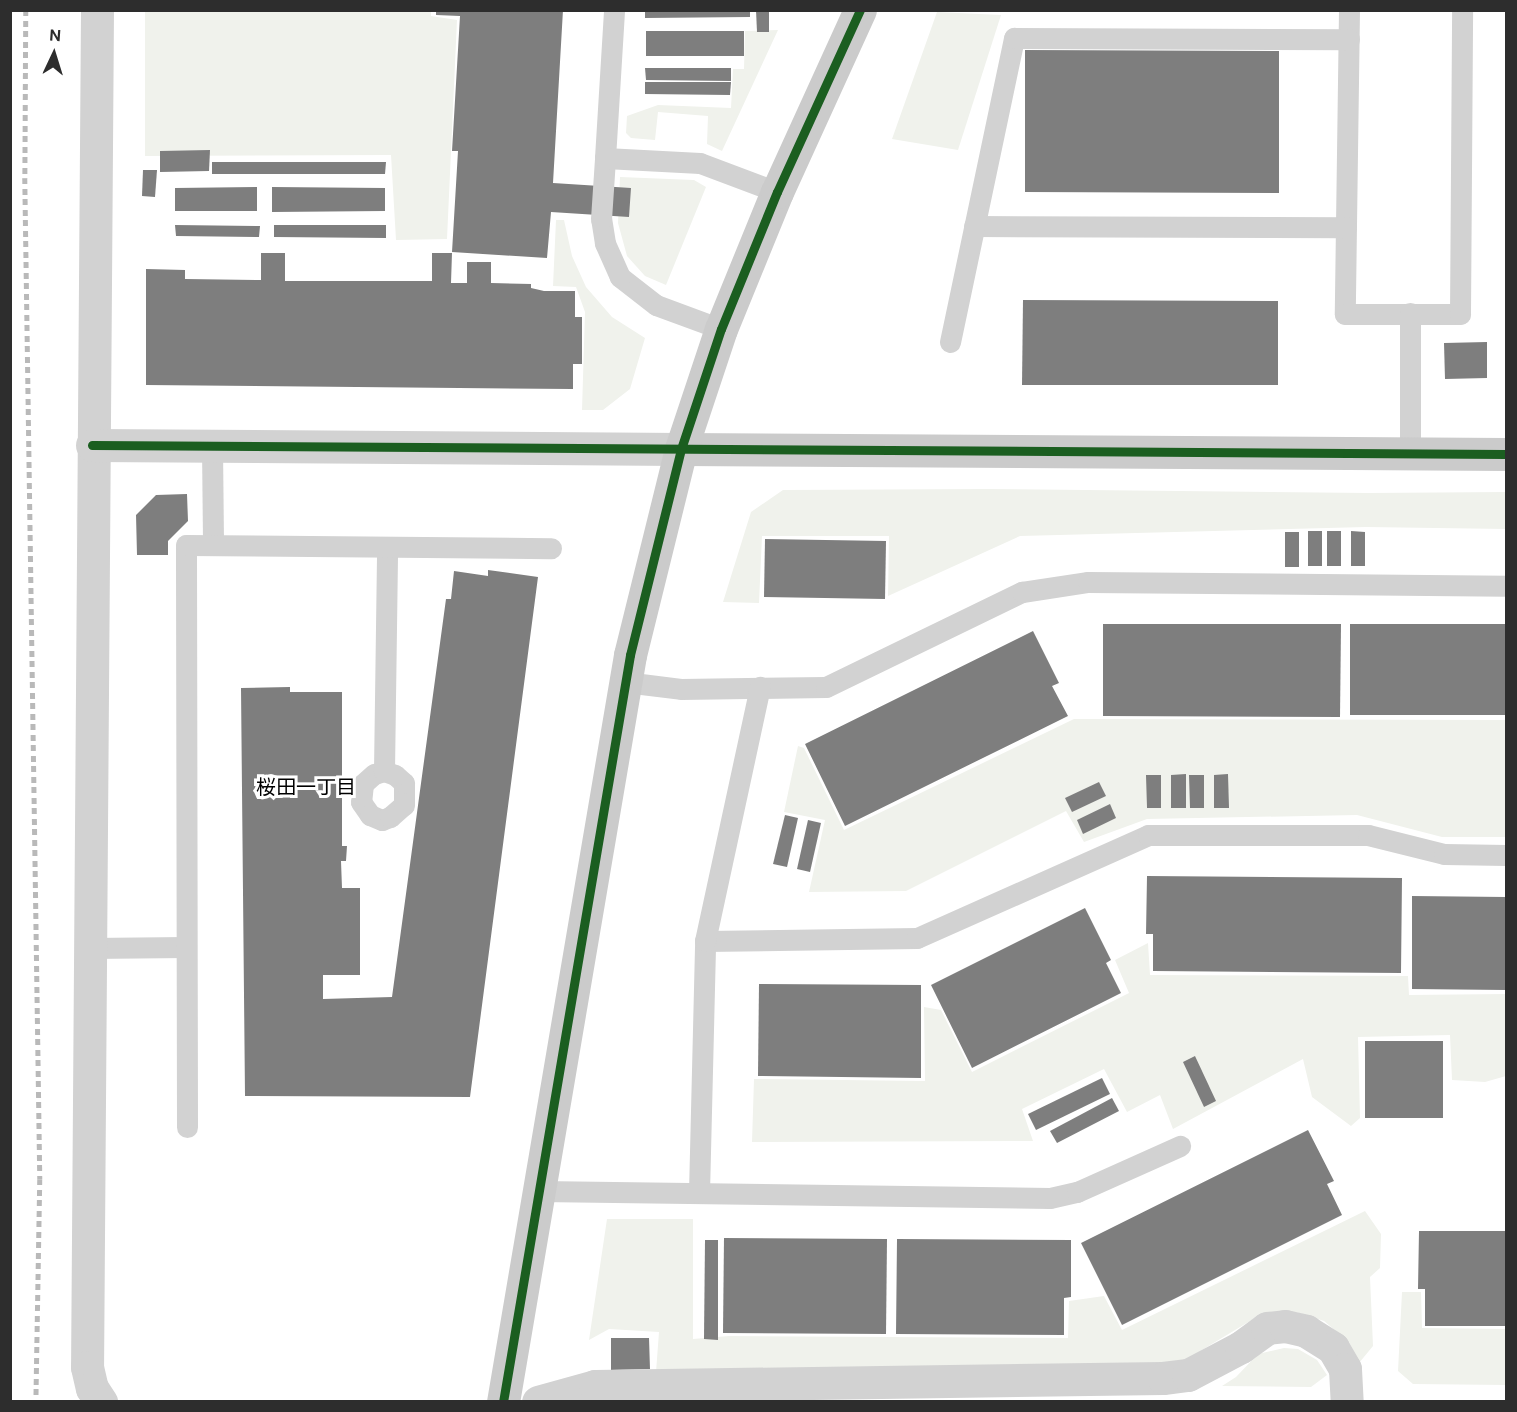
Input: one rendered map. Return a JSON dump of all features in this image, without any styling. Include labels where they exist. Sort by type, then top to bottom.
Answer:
[{"type":"street","points":[[97,10],[87,1367],[92,1388],[101,1401]]},
{"type":"street","points":[[503,1401],[625,682],[681,449],[721,328],[777,192],[860,10]]},
{"type":"street","points":[[92,445],[1506,454]]},
{"type":"street","points":[[538,1401],[595,1386],[1164,1378],[1188,1375],[1241,1347],[1267,1328],[1285,1326],[1306,1331],[1333,1348],[1345,1369],[1347,1401]]},
{"type":"lane","points":[[614,10],[601,219],[604,243],[620,277],[656,305],[721,328]]},
{"type":"lane","points":[[1349,10],[1345,314],[1460,314],[1462,10]]},
{"type":"lane","points":[[950,342],[1014,38],[1349,39]]},
{"type":"lane","points":[[605,158],[700,163],[777,192]]},
{"type":"lane","points":[[974,226],[1346,227]]},
{"type":"lane","points":[[1410,313],[1410,453]]},
{"type":"lane","points":[[212,446],[213,546]]},
{"type":"lane","points":[[187,1127],[186,545],[551,549]]},
{"type":"lane","points":[[384,771],[387,547]]},
{"type":"lane","points":[[625,682],[681,689],[826,687],[1022,592],[1088,582],[1506,586]]},
{"type":"lane","points":[[699,1193],[705,941],[760,687]]},
{"type":"lane","points":[[705,941],[917,938],[1148,835],[1368,835],[1444,854],[1506,855]]},
{"type":"lane","points":[[90,948],[186,947]]},
{"type":"lane","points":[[539,1191],[1050,1198],[1077,1192],[1180,1146]]},
{"type":"shaded area","points":[[431,10],[431,16],[457,20],[447,239],[396,240],[391,155],[145,156],[145,11]]},
{"type":"shaded area","points":[[937,12],[1001,15],[958,150],[892,139]]},
{"type":"shaded area","points":[[778,30],[722,151],[707,144],[708,116],[658,112],[655,140],[631,138],[626,133],[627,116],[658,105],[731,108],[733,69],[744,69],[745,31]]},
{"type":"shaded area","points":[[620,177],[694,180],[706,187],[666,285],[645,276],[627,256],[618,223]]},
{"type":"shaded area","points":[[556,220],[564,220],[572,256],[586,287],[612,317],[645,338],[630,389],[603,410],[582,410],[585,312],[576,287],[553,286]]},
{"type":"shaded area","points":[[783,490],[1506,492],[1506,529],[1366,527],[1020,536],[888,596],[889,536],[762,536],[759,603],[723,602],[751,512]]},
{"type":"shaded area","points":[[1074,719],[1506,720],[1506,837],[1442,837],[1357,815],[1147,819],[1084,842],[1066,811],[906,891],[809,892],[825,820],[784,812],[798,746],[804,748],[844,830]]},
{"type":"shaded area","points":[[1148,943],[1150,975],[1408,976],[1409,995],[1506,994],[1506,1076],[1485,1082],[1452,1080],[1450,1035],[1358,1037],[1360,1118],[1351,1126],[1312,1097],[1303,1059],[1173,1129],[1160,1095],[1127,1112],[1104,1069],[1022,1109],[1033,1141],[752,1142],[754,1079],[925,1081],[924,1007],[941,1010],[972,1072],[1129,993],[1115,960]]},
{"type":"shaded area","points":[[1365,1211],[1381,1234],[1380,1268],[1370,1277],[1373,1346],[1359,1363],[1349,1342],[1324,1321],[1296,1312],[1260,1315],[1172,1368],[656,1372],[659,1332],[609,1329],[589,1340],[607,1219],[693,1219],[693,1339],[729,1336],[1068,1338],[1069,1301],[1104,1296],[1122,1330]]},
{"type":"shaded area","points":[[1402,1292],[1421,1292],[1422,1328],[1506,1329],[1506,1385],[1413,1384],[1398,1371]]},
{"type":"shaded area","points":[[1284,1348],[1298,1349],[1317,1360],[1327,1375],[1311,1387],[1222,1386],[1236,1377],[1258,1354]]},
{"type":"building","points":[[436,10],[563,10],[553,183],[631,188],[629,217],[551,212],[547,258],[452,252],[458,151],[452,151],[460,16],[436,15]]},
{"type":"building","points":[[645,10],[750,10],[750,17],[645,18]]},
{"type":"building","points":[[756,10],[769,10],[769,32],[757,32]]},
{"type":"building","points":[[646,31],[744,31],[744,56],[646,56]]},
{"type":"building","points":[[1025,50],[1279,51],[1279,193],[1025,192]]},
{"type":"building","points":[[645,68],[731,68],[731,81],[646,80]]},
{"type":"building","points":[[645,82],[731,82],[730,95],[645,94]]},
{"type":"building","points":[[210,150],[209,171],[160,172],[160,151]]},
{"type":"building","points":[[212,162],[386,162],[385,174],[212,174]]},
{"type":"building","points":[[143,170],[157,170],[155,197],[142,196]]},
{"type":"building","points":[[257,187],[257,211],[175,211],[175,188]]},
{"type":"building","points":[[272,187],[385,188],[385,211],[272,212]]},
{"type":"building","points":[[175,225],[260,226],[259,237],[176,236]]},
{"type":"building","points":[[274,225],[386,225],[386,238],[274,237]]},
{"type":"building","points":[[261,253],[285,253],[285,281],[432,281],[432,253],[452,253],[451,283],[467,283],[467,262],[491,262],[491,283],[531,284],[531,288],[544,291],[575,291],[575,317],[582,317],[582,364],[573,364],[573,389],[146,385],[146,269],[185,270],[185,279],[261,280]]},
{"type":"building","points":[[1023,300],[1278,301],[1278,385],[1022,385]]},
{"type":"building","points":[[1487,342],[1487,378],[1445,379],[1444,343]]},
{"type":"building","points":[[187,494],[188,521],[168,541],[168,555],[137,555],[136,515],[156,495]]},
{"type":"building","points":[[1308,531],[1322,531],[1322,566],[1308,566]]},
{"type":"building","points":[[1327,531],[1341,531],[1341,566],[1327,566]]},
{"type":"building","points":[[1351,531],[1365,532],[1365,566],[1351,566]]},
{"type":"building","points":[[1285,532],[1299,532],[1299,567],[1285,567]]},
{"type":"building","points":[[765,539],[886,541],[885,599],[764,597]]},
{"type":"building","points":[[488,570],[538,577],[470,1097],[245,1096],[241,688],[290,687],[290,692],[342,692],[342,846],[347,846],[346,861],[341,861],[342,888],[360,888],[360,975],[323,975],[323,999],[392,997],[446,599],[451,599],[454,571],[488,576]]},
{"type":"building","points":[[1103,624],[1341,624],[1340,717],[1103,716]]},
{"type":"building","points":[[1350,624],[1506,624],[1506,715],[1350,715]]},
{"type":"building","points":[[1033,631],[1059,683],[1052,686],[1068,716],[845,826],[805,744]]},
{"type":"building","points":[[1186,774],[1186,808],[1171,808],[1171,775]]},
{"type":"building","points":[[1228,774],[1229,808],[1214,808],[1214,775]]},
{"type":"building","points":[[1146,775],[1161,775],[1161,808],[1147,808]]},
{"type":"building","points":[[1189,775],[1204,775],[1204,808],[1190,808]]},
{"type":"building","points":[[1099,782],[1106,796],[1072,812],[1065,798]]},
{"type":"building","points":[[1110,804],[1116,818],[1083,834],[1077,820]]},
{"type":"building","points":[[785,815],[798,818],[787,867],[773,864]]},
{"type":"building","points":[[808,820],[821,823],[810,872],[797,869]]},
{"type":"building","points":[[1147,876],[1402,878],[1401,973],[1153,971],[1153,934],[1146,934]]},
{"type":"building","points":[[1412,896],[1506,897],[1506,990],[1412,989]]},
{"type":"building","points":[[1085,908],[1111,960],[1106,963],[1121,993],[972,1068],[931,985]]},
{"type":"building","points":[[759,984],[921,985],[921,1078],[758,1076]]},
{"type":"building","points":[[1365,1041],[1443,1041],[1443,1118],[1365,1118]]},
{"type":"building","points":[[1195,1056],[1216,1101],[1204,1107],[1183,1062]]},
{"type":"building","points":[[1102,1078],[1110,1094],[1036,1130],[1028,1114]]},
{"type":"building","points":[[1112,1098],[1119,1111],[1057,1143],[1050,1131]]},
{"type":"building","points":[[1308,1130],[1334,1181],[1327,1184],[1342,1215],[1122,1325],[1081,1243]]},
{"type":"building","points":[[1419,1231],[1506,1231],[1506,1326],[1425,1326],[1425,1289],[1418,1289]]},
{"type":"building","points":[[724,1238],[887,1239],[886,1334],[723,1333]]},
{"type":"building","points":[[897,1239],[1071,1240],[1071,1297],[1064,1298],[1064,1335],[896,1334]]},
{"type":"building","points":[[705,1240],[718,1240],[718,1340],[704,1339]]},
{"type":"building","points":[[611,1338],[649,1338],[650,1369],[611,1370]]},
{"type":"railway","points":[[26,10],[25,178],[40,1179],[36,1402]]},
{"type":"cycle path","points":[[503,1402],[630,655],[681,449],[721,329],[777,192],[860,10]]},
{"type":"cycle path","points":[[92,445],[1506,454]]},
{"type":"district","name":"桜田一丁目","points":[[306,787]]}]
